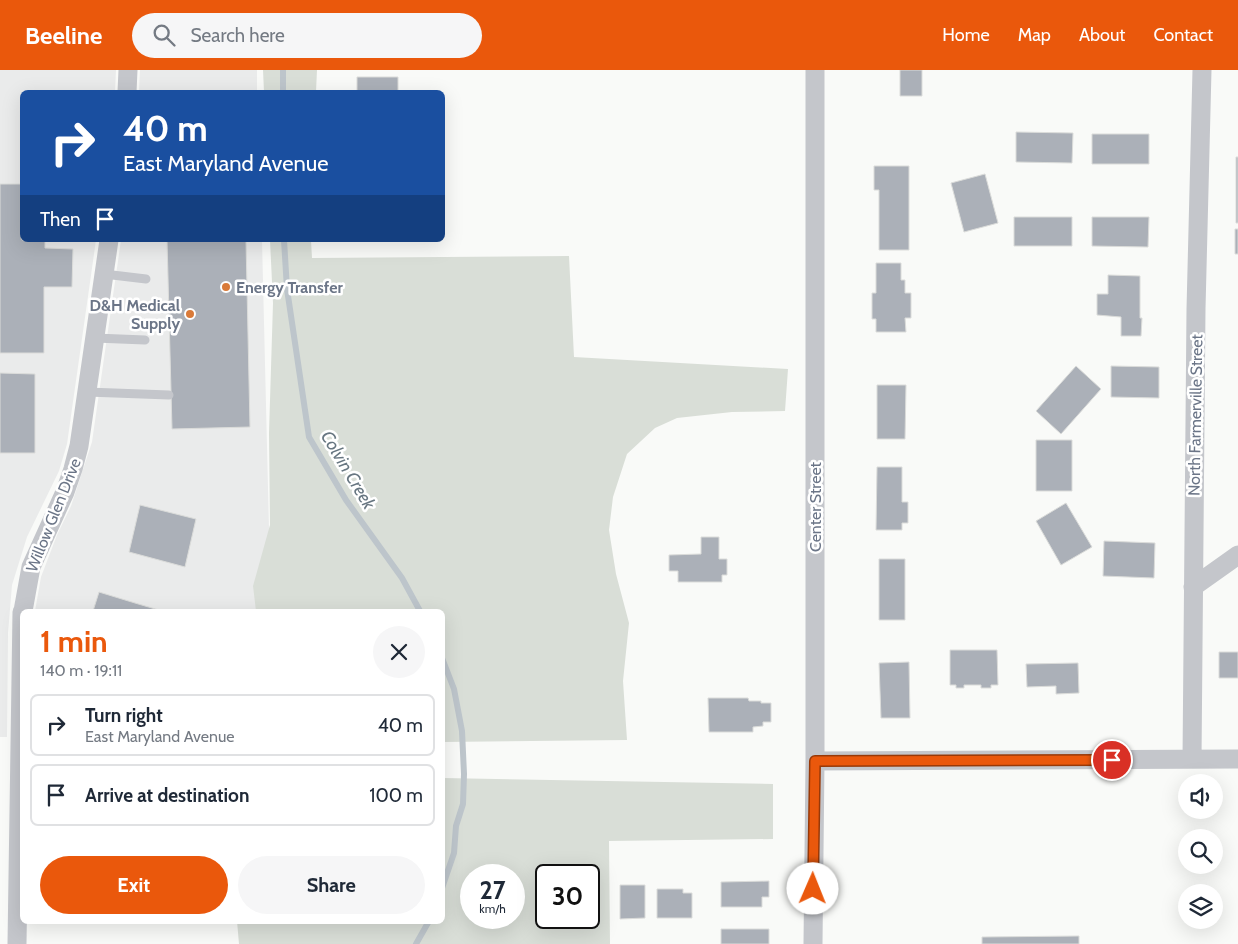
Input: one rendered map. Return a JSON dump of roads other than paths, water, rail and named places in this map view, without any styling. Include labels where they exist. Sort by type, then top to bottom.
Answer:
[{"type":"street","points":[[127,90],[128,70]]},
{"type":"street","name":"Center Street","points":[[813,944],[815,761],[815,70]]},
{"type":"street","name":"North Farmerville Street","points":[[1192,759],[1198,192],[1202,70]]},
{"type":"street","name":"Willow Glen Drive","points":[[22,609],[31,567],[73,469],[79,446],[109,242]]},
{"type":"street","points":[[1193,587],[1238,555]]},
{"type":"street","name":"Willow Glen Drive","points":[[17,944],[20,744]]},
{"type":"street","points":[[815,761],[1238,759]]},
{"type":"lane","points":[[104,274],[146,279]]},
{"type":"lane","points":[[95,338],[145,340]]},
{"type":"lane","points":[[87,392],[169,395]]},
{"type":"waterway","name":"Colvin Creek","points":[[283,70],[283,90]]},
{"type":"waterway","name":"Colvin Creek","points":[[284,242],[287,289],[309,437],[346,500],[402,578],[419,609]]},
{"type":"waterway","name":"Colvin Creek","points":[[445,666],[454,689],[462,731],[464,774],[463,804],[456,826],[454,853],[445,879]]},
{"type":"waterway","name":"Colvin Creek","points":[[416,944],[427,924]]},
{"type":"place","name":"Energy Transfer","points":[[226,287]]},
{"type":"place","name":"D&H Medical Supply","points":[[190,314]]}]
